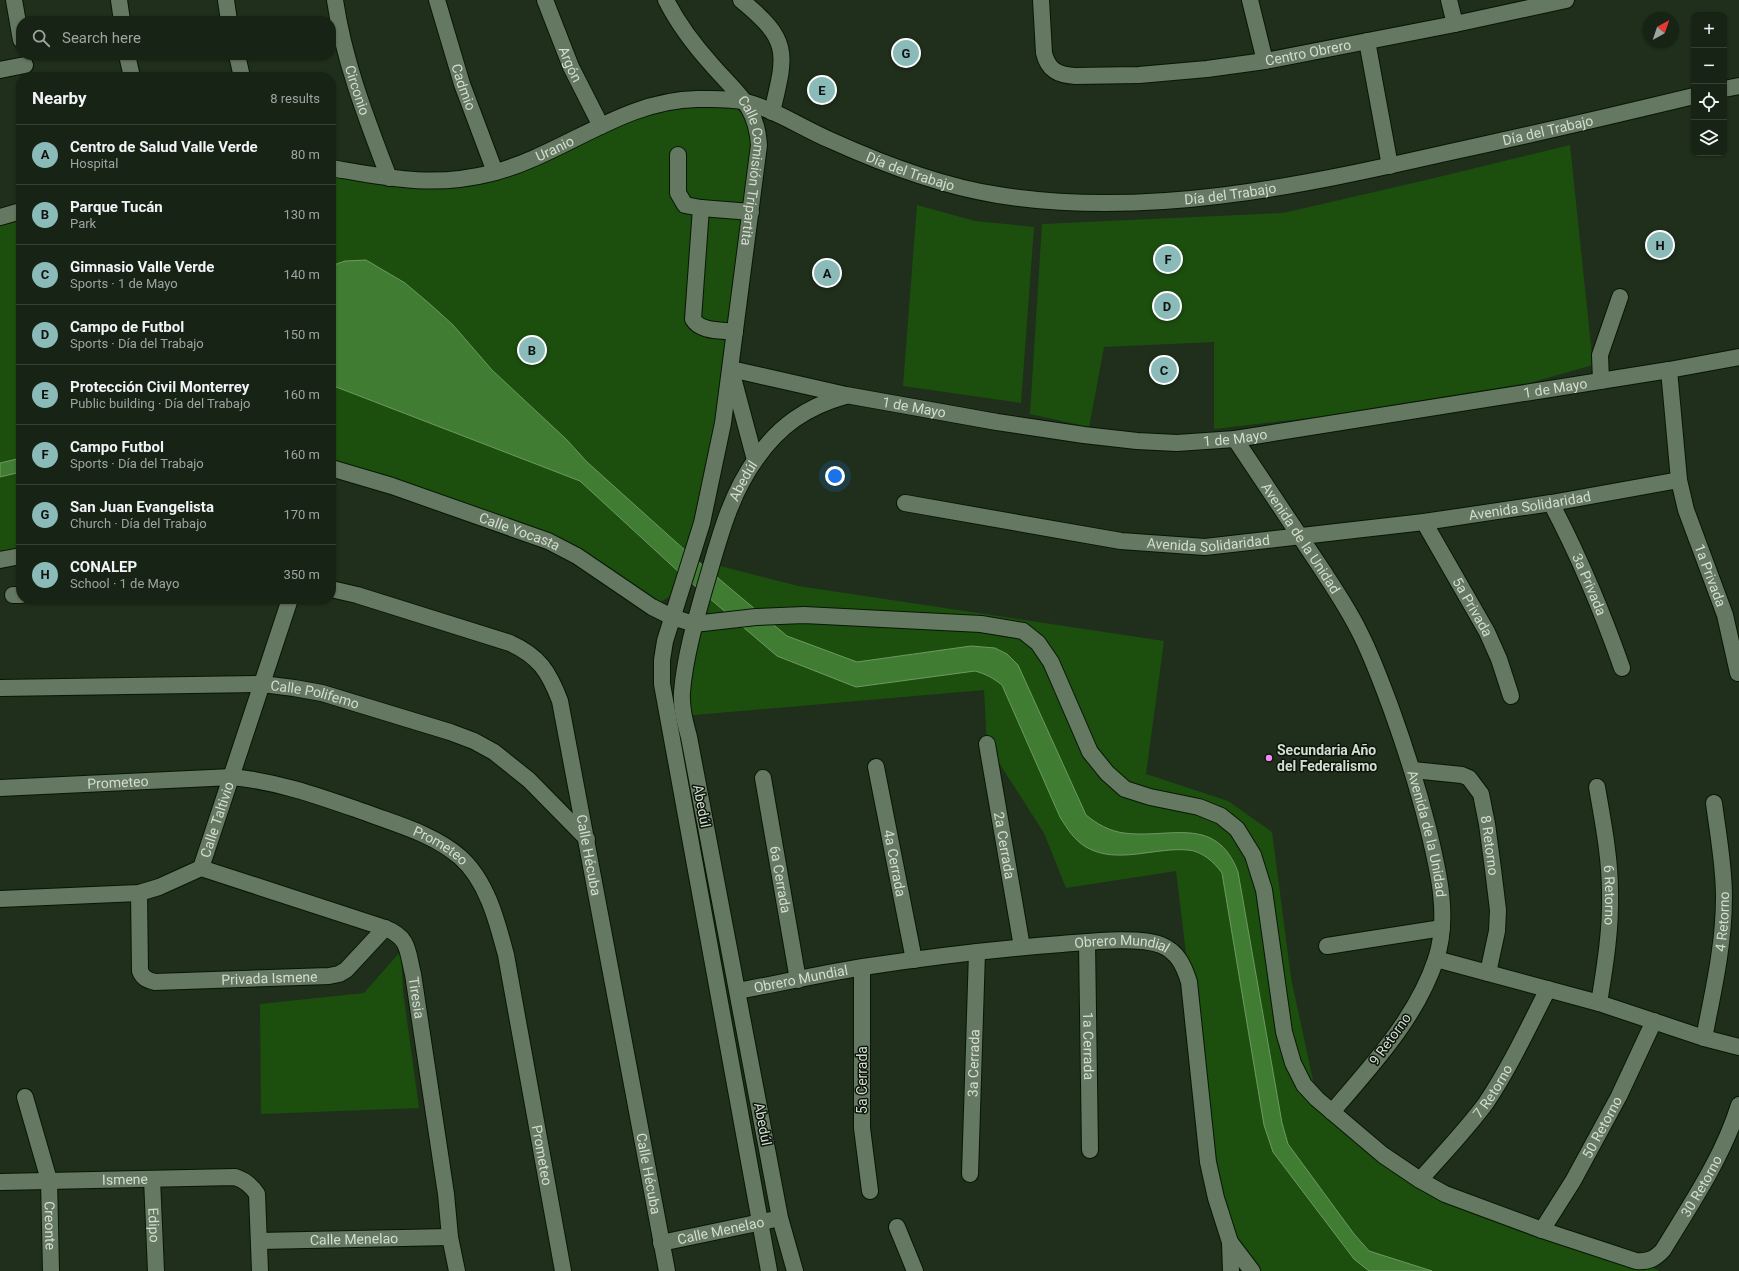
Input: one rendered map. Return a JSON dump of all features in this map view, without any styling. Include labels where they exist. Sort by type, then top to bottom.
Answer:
[{"type":"street","points":[[14,0],[17,16]]},
{"type":"street","points":[[119,0],[121,16]]},
{"type":"street","points":[[226,0],[228,16]]},
{"type":"street","name":"Circonio","points":[[335,0],[340,29],[351,73],[389,178]]},
{"type":"street","name":"Cadmio","points":[[437,0],[462,84],[495,172]]},
{"type":"street","name":"Argón","points":[[545,0],[571,67],[601,126]]},
{"type":"street","name":"Calle Comisión Tripartita","points":[[666,0],[687,35],[745,102],[753,116],[758,130],[759,145],[731,369]]},
{"type":"street","points":[[741,0],[768,25],[776,36],[782,52],[781,73],[772,112]]},
{"type":"street","name":"Centro Obrero","points":[[1041,0],[1044,53],[1050,67],[1056,72],[1065,76],[1139,75],[1207,69],[1367,41],[1566,0]]},
{"type":"street","points":[[1250,0],[1265,60]]},
{"type":"street","points":[[1449,0],[1455,24]]},
{"type":"street","points":[[1367,41],[1390,166]]},
{"type":"street","points":[[128,60],[131,72]]},
{"type":"street","points":[[238,60],[241,72]]},
{"type":"street","points":[[0,70],[26,66]]},
{"type":"street","points":[[1727,88],[1739,86]]},
{"type":"street","name":"Día del Trabajo","points":[[772,112],[828,140],[938,181],[995,194],[1049,201],[1110,204],[1171,200],[1296,184],[1390,166],[1691,97]]},
{"type":"street","name":"Uranio","points":[[336,169],[389,178],[427,182],[462,179],[495,172],[560,146],[630,112],[649,106],[674,101],[720,99],[745,102],[772,112]]},
{"type":"street","points":[[678,155],[678,193],[680,199],[685,204],[701,208],[751,212]]},
{"type":"street","points":[[701,208],[694,319],[696,324],[701,327],[735,332]]},
{"type":"street","points":[[0,217],[16,212]]},
{"type":"street","points":[[1601,381],[1600,355],[1620,297]]},
{"type":"street","name":"1 de Mayo","points":[[731,369],[846,395],[997,422],[1092,436],[1137,441],[1177,443],[1235,439],[1739,358]]},
{"type":"street","points":[[731,369],[755,460]]},
{"type":"street","name":"Abedúl","points":[[731,369],[723,423],[702,523],[665,640],[662,660],[662,684],[769,1271]]},
{"type":"street","name":"1a Privada","points":[[1669,370],[1679,480],[1686,510],[1725,615],[1738,673]]},
{"type":"street","name":"Abedúl","points":[[795,1271],[780,1218],[689,737],[683,716],[682,693],[694,624],[723,527],[733,501],[755,460],[770,442],[796,418],[809,409],[826,401],[846,395]]},
{"type":"street","name":"Avenida de la Unidad","points":[[1235,439],[1359,630],[1380,676],[1413,770],[1434,851],[1440,887],[1442,928],[1436,959]]},
{"type":"street","name":"Calle Yocasta","points":[[336,469],[392,486],[548,541],[577,556],[627,591],[672,617],[694,624]]},
{"type":"street","name":"Avenida Solidaridad","points":[[904,503],[1071,534],[1161,545],[1205,547],[1424,522],[1551,503],[1679,480]]},
{"type":"street","name":"3a Privada","points":[[1551,503],[1592,587],[1622,668]]},
{"type":"street","name":"5a Privada","points":[[1424,522],[1469,598],[1487,632],[1499,659],[1511,696]]},
{"type":"street","points":[[0,560],[16,557]]},
{"type":"street","name":"Calle Hécuba","points":[[336,590],[357,595],[510,643],[526,650],[541,664],[553,682],[560,701],[587,839],[667,1271]]},
{"type":"street","name":"Calle Taltivio","points":[[0,899],[140,893],[159,887],[201,868],[288,604]]},
{"type":"street","points":[[694,624],[756,617],[804,615],[981,624],[1023,631],[1038,643],[1051,662],[1090,752],[1107,773],[1125,788],[1150,797],[1199,807],[1221,816],[1237,829],[1249,848],[1253,855],[1264,890],[1284,1032],[1293,1063],[1304,1085],[1332,1112],[1383,1155],[1420,1180],[1445,1194],[1471,1205],[1542,1230]]},
{"type":"street","name":"Calle Polifemo","points":[[0,688],[262,684],[322,693],[450,732],[474,741],[494,752],[529,780],[587,839]]},
{"type":"street","name":"2a Cerrada","points":[[987,744],[1022,947]]},
{"type":"street","name":"4a Cerrada","points":[[876,766],[914,960]]},
{"type":"street","name":"8 Retorno","points":[[1413,770],[1462,775],[1470,778],[1481,794],[1487,824],[1498,910],[1494,950],[1488,973]]},
{"type":"street","name":"Prometeo","points":[[0,788],[232,777],[260,780],[296,788],[424,833],[460,857],[475,874],[488,897],[506,955],[563,1271]]},
{"type":"street","name":"6a Cerrada","points":[[763,778],[798,980]]},
{"type":"street","name":"6 Retorno","points":[[1597,787],[1608,859],[1610,893],[1610,923],[1607,954],[1599,1003]]},
{"type":"street","name":"4 Retorno","points":[[1704,1038],[1718,963],[1724,897],[1723,866],[1714,803]]},
{"type":"street","name":"Tiresia","points":[[201,868],[396,932],[406,943],[413,974],[446,1194],[450,1238],[457,1271]]},
{"type":"street","name":"Privada Ismene","points":[[140,893],[140,970],[142,976],[147,980],[155,982],[329,976],[339,974],[346,970],[385,928]]},
{"type":"street","points":[[1327,946],[1442,928]]},
{"type":"street","name":"Obrero Mundial","points":[[738,991],[862,968],[1022,947],[1087,942],[1145,941],[1162,946],[1174,953],[1184,964],[1189,982],[1208,1162],[1216,1198],[1230,1242],[1252,1271]]},
{"type":"street","name":"1a Cerrada","points":[[1087,942],[1090,1150]]},
{"type":"street","name":"3a Cerrada","points":[[970,1174],[977,952]]},
{"type":"street","points":[[1436,959],[1599,1003],[1704,1038],[1739,1047]]},
{"type":"street","name":"9 Retorno","points":[[1332,1112],[1384,1051],[1401,1028],[1418,999],[1436,959]]},
{"type":"street","name":"5a Cerrada","points":[[862,968],[862,1128],[870,1191]]},
{"type":"street","name":"7 Retorno","points":[[1420,1180],[1463,1131],[1489,1098],[1504,1075],[1548,989]]},
{"type":"street","name":"50 Retorno","points":[[1542,1230],[1572,1181],[1619,1096],[1654,1021]]},
{"type":"street","name":"Creonte","points":[[25,1098],[49,1180],[51,1271]]},
{"type":"street","name":"30 Retorno","points":[[1542,1230],[1636,1261],[1644,1262],[1651,1260],[1663,1250],[1709,1173],[1727,1136],[1739,1105]]},
{"type":"street","name":"Ismene","points":[[0,1182],[235,1177],[248,1183],[257,1194],[258,1241]]},
{"type":"street","name":"Edipo","points":[[152,1179],[156,1271]]},
{"type":"street","name":"Calle Menelao","points":[[662,1243],[780,1218]]},
{"type":"street","points":[[896,1228],[915,1271]]},
{"type":"street","name":"Calle Menelao","points":[[258,1241],[450,1238]]},
{"type":"street","points":[[258,1241],[260,1271]]},
{"type":"street","points":[[1230,1242],[1231,1271]]},
{"type":"shaded area","points":[[730,100],[748,122],[759,145],[731,369],[686,574],[669,597],[652,607],[577,556],[336,470],[336,168],[462,179],[649,106]]},
{"type":"shaded area","points":[[1570,145],[1593,365],[1472,399],[1214,429],[1214,342],[1104,347],[1089,427],[1030,414],[1042,224],[1283,213]]},
{"type":"shaded area","points":[[917,205],[975,221],[1034,227],[1021,403],[903,386]]},
{"type":"shaded area","points":[[16,212],[16,557],[0,560],[0,217]]},
{"type":"shaded area","points":[[366,260],[405,283],[431,305],[453,325],[492,370],[566,439],[587,462],[687,552],[787,636],[857,662],[971,646],[995,648],[1007,654],[1018,665],[1086,815],[1113,831],[1141,834],[1190,833],[1204,836],[1217,842],[1229,854],[1238,872],[1282,1123],[1288,1144],[1354,1234],[1369,1251],[1432,1271],[1369,1271],[1354,1259],[1273,1152],[1264,1125],[1222,873],[1211,861],[1198,852],[1188,850],[1110,855],[1086,847],[1078,841],[1071,834],[1060,817],[1002,685],[989,676],[975,671],[856,687],[777,656],[681,574],[580,481],[336,387],[336,264],[345,261]]},
{"type":"shaded area","points":[[16,459],[16,473],[0,477],[0,463]]},
{"type":"shaded area","points":[[712,564],[798,586],[1164,641],[1146,774],[1228,801],[1272,832],[1291,978],[1317,1099],[1420,1180],[1660,1271],[1252,1271],[1216,1198],[1176,871],[1066,888],[1044,833],[987,744],[984,690],[683,716]]},
{"type":"shaded area","points":[[401,951],[403,991],[419,1108],[261,1114],[260,1004],[364,993]]},
{"type":"place","name":"San Juan Evangelista","points":[[906,53]]},
{"type":"place","name":"Protección Civil Monterrey","points":[[822,90]]},
{"type":"place","name":"CONALEP","points":[[1660,245]]},
{"type":"place","name":"Campo Futbol","points":[[1168,259]]},
{"type":"place","name":"Centro de Salud Valle Verde","points":[[827,273]]},
{"type":"place","name":"Campo de Futbol","points":[[1167,306]]},
{"type":"place","name":"Parque Tucán","points":[[532,350]]},
{"type":"place","name":"Gimnasio Valle Verde","points":[[1164,370]]},
{"type":"place","name":"Secundaria Año del Federalismo","points":[[1269,758]]}]
